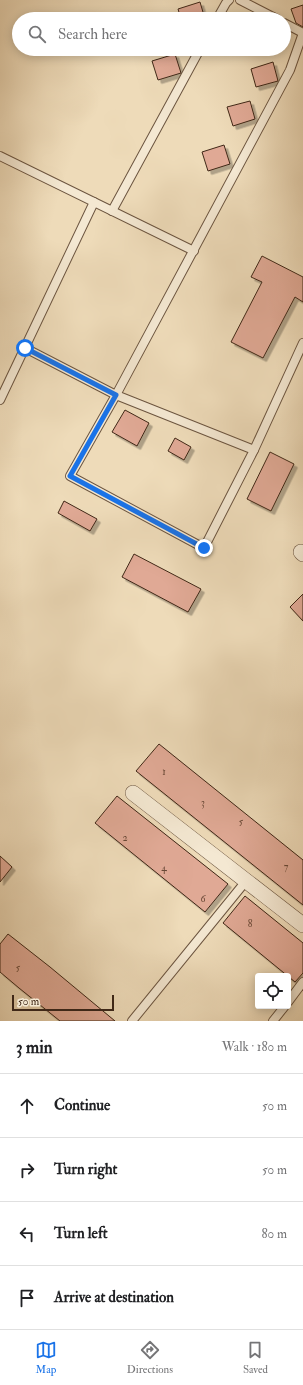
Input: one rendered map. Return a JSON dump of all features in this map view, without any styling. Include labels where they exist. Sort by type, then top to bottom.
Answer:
[{"type":"street","points":[[133,793],[303,925]]},
{"type":"lane","points":[[221,12],[229,0]]},
{"type":"lane","points":[[240,0],[263,12]]},
{"type":"lane","points":[[291,27],[303,33],[290,70],[116,395],[70,476],[204,548],[254,450],[303,343]]},
{"type":"lane","points":[[112,211],[196,56]]},
{"type":"lane","points":[[0,156],[194,251]]},
{"type":"lane","points":[[0,400],[94,202]]},
{"type":"lane","points":[[25,348],[116,395],[254,450]]},
{"type":"lane","points":[[132,1021],[246,881]]},
{"type":"lane","points":[[291,998],[303,982]]},
{"type":"lane","points":[[273,1021],[283,1009]]},
{"type":"building","points":[[200,2],[203,12],[179,12],[178,9]]},
{"type":"building","points":[[303,5],[303,27],[296,23],[291,9]]},
{"type":"building","points":[[168,56],[176,56],[181,73],[158,80],[152,61]]},
{"type":"building","points":[[273,62],[278,81],[256,87],[251,69]]},
{"type":"building","points":[[250,101],[255,119],[233,126],[227,107]]},
{"type":"building","points":[[224,145],[230,164],[208,171],[202,152]]},
{"type":"building","points":[[262,256],[303,277],[303,302],[295,297],[263,358],[231,342],[262,282],[251,277]]},
{"type":"building","points":[[125,410],[149,423],[137,446],[112,432]]},
{"type":"building","points":[[175,438],[191,447],[184,460],[168,451]]},
{"type":"building","points":[[270,452],[294,464],[271,511],[247,499]]},
{"type":"building","points":[[64,501],[97,519],[90,531],[58,513]]},
{"type":"building","points":[[134,554],[201,589],[188,612],[122,577]]},
{"type":"building","points":[[303,594],[303,621],[290,607]]},
{"type":"building","points":[[159,744],[303,860],[303,905],[136,771]]},
{"type":"building","points":[[117,796],[228,884],[205,912],[95,823]]},
{"type":"building","points":[[0,856],[12,867],[0,882]]},
{"type":"building","points":[[245,896],[303,943],[303,973],[295,982],[291,979],[291,973],[284,973],[223,923]]},
{"type":"building","points":[[8,934],[115,1021],[60,1021],[19,988],[0,972],[0,944]]},
{"type":"route","points":[[25,348],[116,395],[70,476],[204,548]]}]
